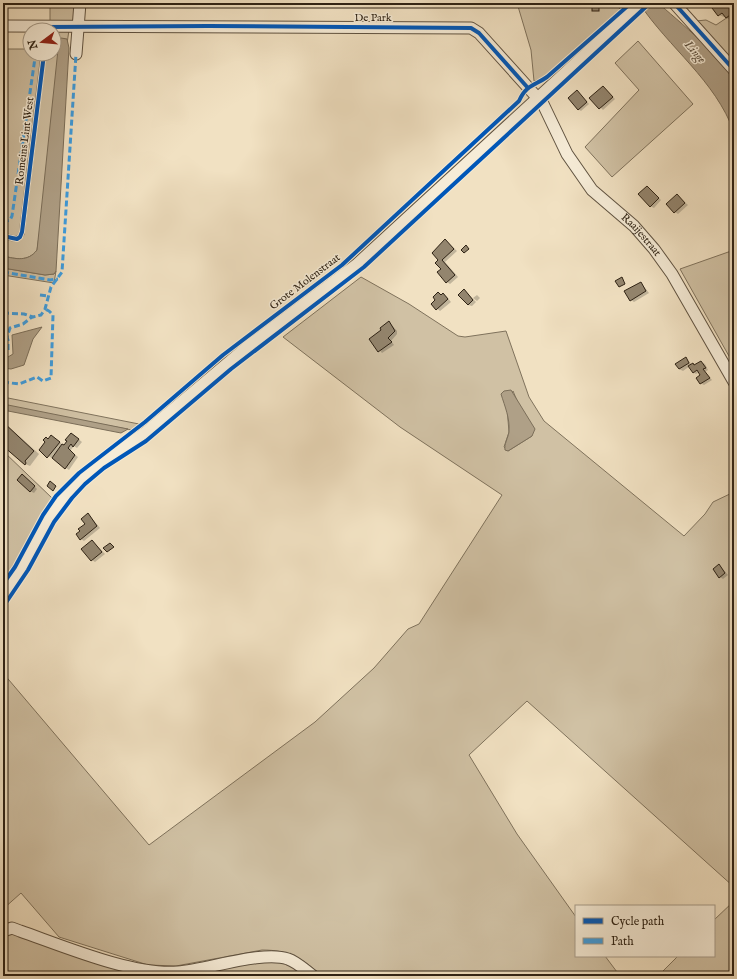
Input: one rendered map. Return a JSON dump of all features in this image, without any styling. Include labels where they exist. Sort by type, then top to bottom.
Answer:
[{"type":"street","points":[[76,54],[80,3]]},
{"type":"street","points":[[623,3],[637,7]]},
{"type":"street","points":[[674,3],[734,70]]},
{"type":"street","name":"Grote Molenstraat","points":[[3,596],[23,565],[46,522],[67,494],[80,480],[147,431],[248,346],[356,266],[537,97],[637,7]]},
{"type":"street","name":"De Park","points":[[3,26],[471,28],[479,33],[537,97]]},
{"type":"street","name":"Raaijestraat","points":[[537,97],[543,104],[567,154],[592,190],[634,226],[654,249],[672,274],[734,382]]},
{"type":"street","points":[[3,930],[12,928],[20,930],[128,966],[154,972],[178,972],[271,956],[287,959],[313,976]]},
{"type":"shaded area","points":[[50,3],[77,3],[77,15],[71,23],[50,22]]},
{"type":"shaded area","points":[[517,3],[619,3],[621,8],[619,13],[542,79],[534,81],[531,50]]},
{"type":"shaded area","points":[[734,13],[734,66],[696,21],[706,20],[716,25]]},
{"type":"shaded area","points":[[62,30],[69,30],[37,250],[30,256],[22,259],[3,256],[3,239],[12,241],[22,238],[24,235],[45,62],[62,62]]},
{"type":"shaded area","points":[[638,41],[693,104],[612,177],[585,147],[639,90],[615,63]]},
{"type":"shaded area","points":[[3,49],[22,49],[22,62],[40,62],[19,235],[15,236],[3,233]]},
{"type":"shaded area","points":[[734,250],[734,365],[680,269]]},
{"type":"shaded area","points":[[3,268],[45,275],[54,274],[56,271],[54,283],[3,275]]},
{"type":"shaded area","points":[[361,277],[409,304],[458,336],[465,337],[506,331],[529,397],[544,421],[684,536],[705,514],[713,502],[734,492],[734,887],[527,701],[469,755],[517,834],[575,916],[575,957],[606,957],[620,976],[322,976],[308,964],[295,956],[272,950],[262,950],[176,966],[148,965],[59,937],[21,893],[3,909],[3,898],[8,894],[3,888],[3,673],[149,845],[315,722],[374,668],[408,629],[419,624],[502,495],[400,427],[283,337]],"holes":[[[513,391],[532,436],[508,451],[504,447],[509,432],[507,408]]]},
{"type":"shaded area","points":[[3,397],[139,424],[132,430],[3,406]]},
{"type":"shaded area","points":[[3,451],[52,498],[12,568],[3,578]]},
{"type":"shaded area","points":[[734,901],[734,976],[658,976],[677,957],[715,957],[715,919]]},
{"type":"shaded area","points":[[14,932],[143,973],[284,960],[309,976],[3,976],[3,935]]},
{"type":"water","name":"Linge","points":[[639,3],[658,3],[701,41],[723,64],[731,75],[735,89],[734,132],[726,113],[704,80],[664,35]]},
{"type":"water","points":[[62,38],[67,39],[69,48],[56,271],[54,274],[45,275],[3,268],[3,256],[22,259],[30,256],[37,250],[57,62],[62,62]]},
{"type":"water","points":[[42,327],[33,339],[24,365],[11,369],[3,368],[3,360],[13,354],[12,335]]},
{"type":"water","points":[[511,390],[535,429],[532,436],[508,451],[505,450],[505,448],[509,432],[509,422],[501,394],[504,391]]},
{"type":"water","points":[[3,404],[128,429],[121,433],[3,410]]},
{"type":"building","points":[[718,3],[734,3],[734,12],[726,18],[722,13],[718,16],[712,8]]},
{"type":"building","points":[[592,6],[599,6],[599,11],[592,11]]},
{"type":"building","points":[[603,86],[613,97],[599,109],[589,98]]},
{"type":"building","points":[[577,90],[587,102],[578,110],[568,98]]},
{"type":"building","points":[[647,186],[659,198],[650,207],[638,194]]},
{"type":"building","points":[[677,194],[685,203],[674,213],[666,204]]},
{"type":"building","points":[[445,239],[454,249],[442,260],[455,275],[446,283],[437,272],[441,269],[435,263],[438,260],[432,253]]},
{"type":"building","points":[[466,245],[469,249],[464,253],[461,250]]},
{"type":"building","points":[[622,277],[625,284],[619,287],[615,281]]},
{"type":"building","points":[[641,282],[646,291],[630,301],[624,291]]},
{"type":"building","points":[[464,289],[473,300],[468,305],[458,295]]},
{"type":"building","points":[[438,292],[441,295],[443,293],[448,299],[436,310],[431,304],[435,300],[433,297]]},
{"type":"building","points":[[389,321],[395,331],[388,338],[392,342],[378,352],[369,339],[381,330],[380,328]]},
{"type":"building","points":[[686,357],[689,363],[679,369],[675,364]]},
{"type":"building","points":[[701,361],[706,368],[703,369],[710,378],[700,384],[696,378],[700,375],[697,370],[693,373],[688,366],[693,363],[694,365]]},
{"type":"building","points":[[3,422],[34,451],[25,461],[25,465],[3,446]]},
{"type":"building","points":[[71,433],[79,439],[73,447],[71,444],[68,448],[75,455],[65,469],[52,458],[62,444],[64,445],[67,441],[65,440]]},
{"type":"building","points":[[51,435],[60,442],[47,458],[39,450],[45,442],[43,440],[46,437],[48,439]]},
{"type":"building","points":[[22,474],[35,486],[30,492],[17,480]]},
{"type":"building","points":[[50,481],[56,486],[53,491],[47,486]]},
{"type":"building","points":[[88,513],[97,526],[80,540],[76,534],[80,531],[78,529],[85,524],[81,519]]},
{"type":"building","points":[[92,540],[102,552],[91,561],[81,549]]},
{"type":"building","points":[[110,543],[114,547],[107,552],[103,548]]},
{"type":"building","points":[[719,564],[725,573],[719,578],[713,569]]},
{"type":"marked path","points":[[3,313],[24,314],[33,317],[41,315],[45,309],[51,287],[62,272],[76,54]]},
{"type":"marked path","points":[[3,222],[10,220],[12,216],[34,62]]},
{"type":"marked path","points":[[3,272],[50,280],[58,279]]},
{"type":"marked path","points":[[40,295],[49,296]]},
{"type":"marked path","points":[[3,382],[19,384],[37,377],[43,381],[51,378],[53,315],[45,309]]},
{"type":"marked path","points":[[3,357],[8,352],[7,337],[10,328],[23,324],[32,317]]},
{"type":"cycle path","points":[[3,584],[15,567],[43,515],[56,496],[79,473],[145,422],[223,355],[342,265],[519,101],[524,92],[531,86],[547,77],[631,3]]},
{"type":"cycle path","points":[[3,607],[28,570],[54,522],[72,498],[85,484],[104,468],[146,441],[231,369],[364,267],[650,3]]},
{"type":"cycle path","points":[[674,3],[734,70]]},
{"type":"cycle path","points":[[62,27],[208,26],[471,28],[479,33],[528,88]]},
{"type":"cycle path","name":"Romeins Lint West","points":[[3,236],[17,239],[20,237],[22,232],[43,62]]}]
